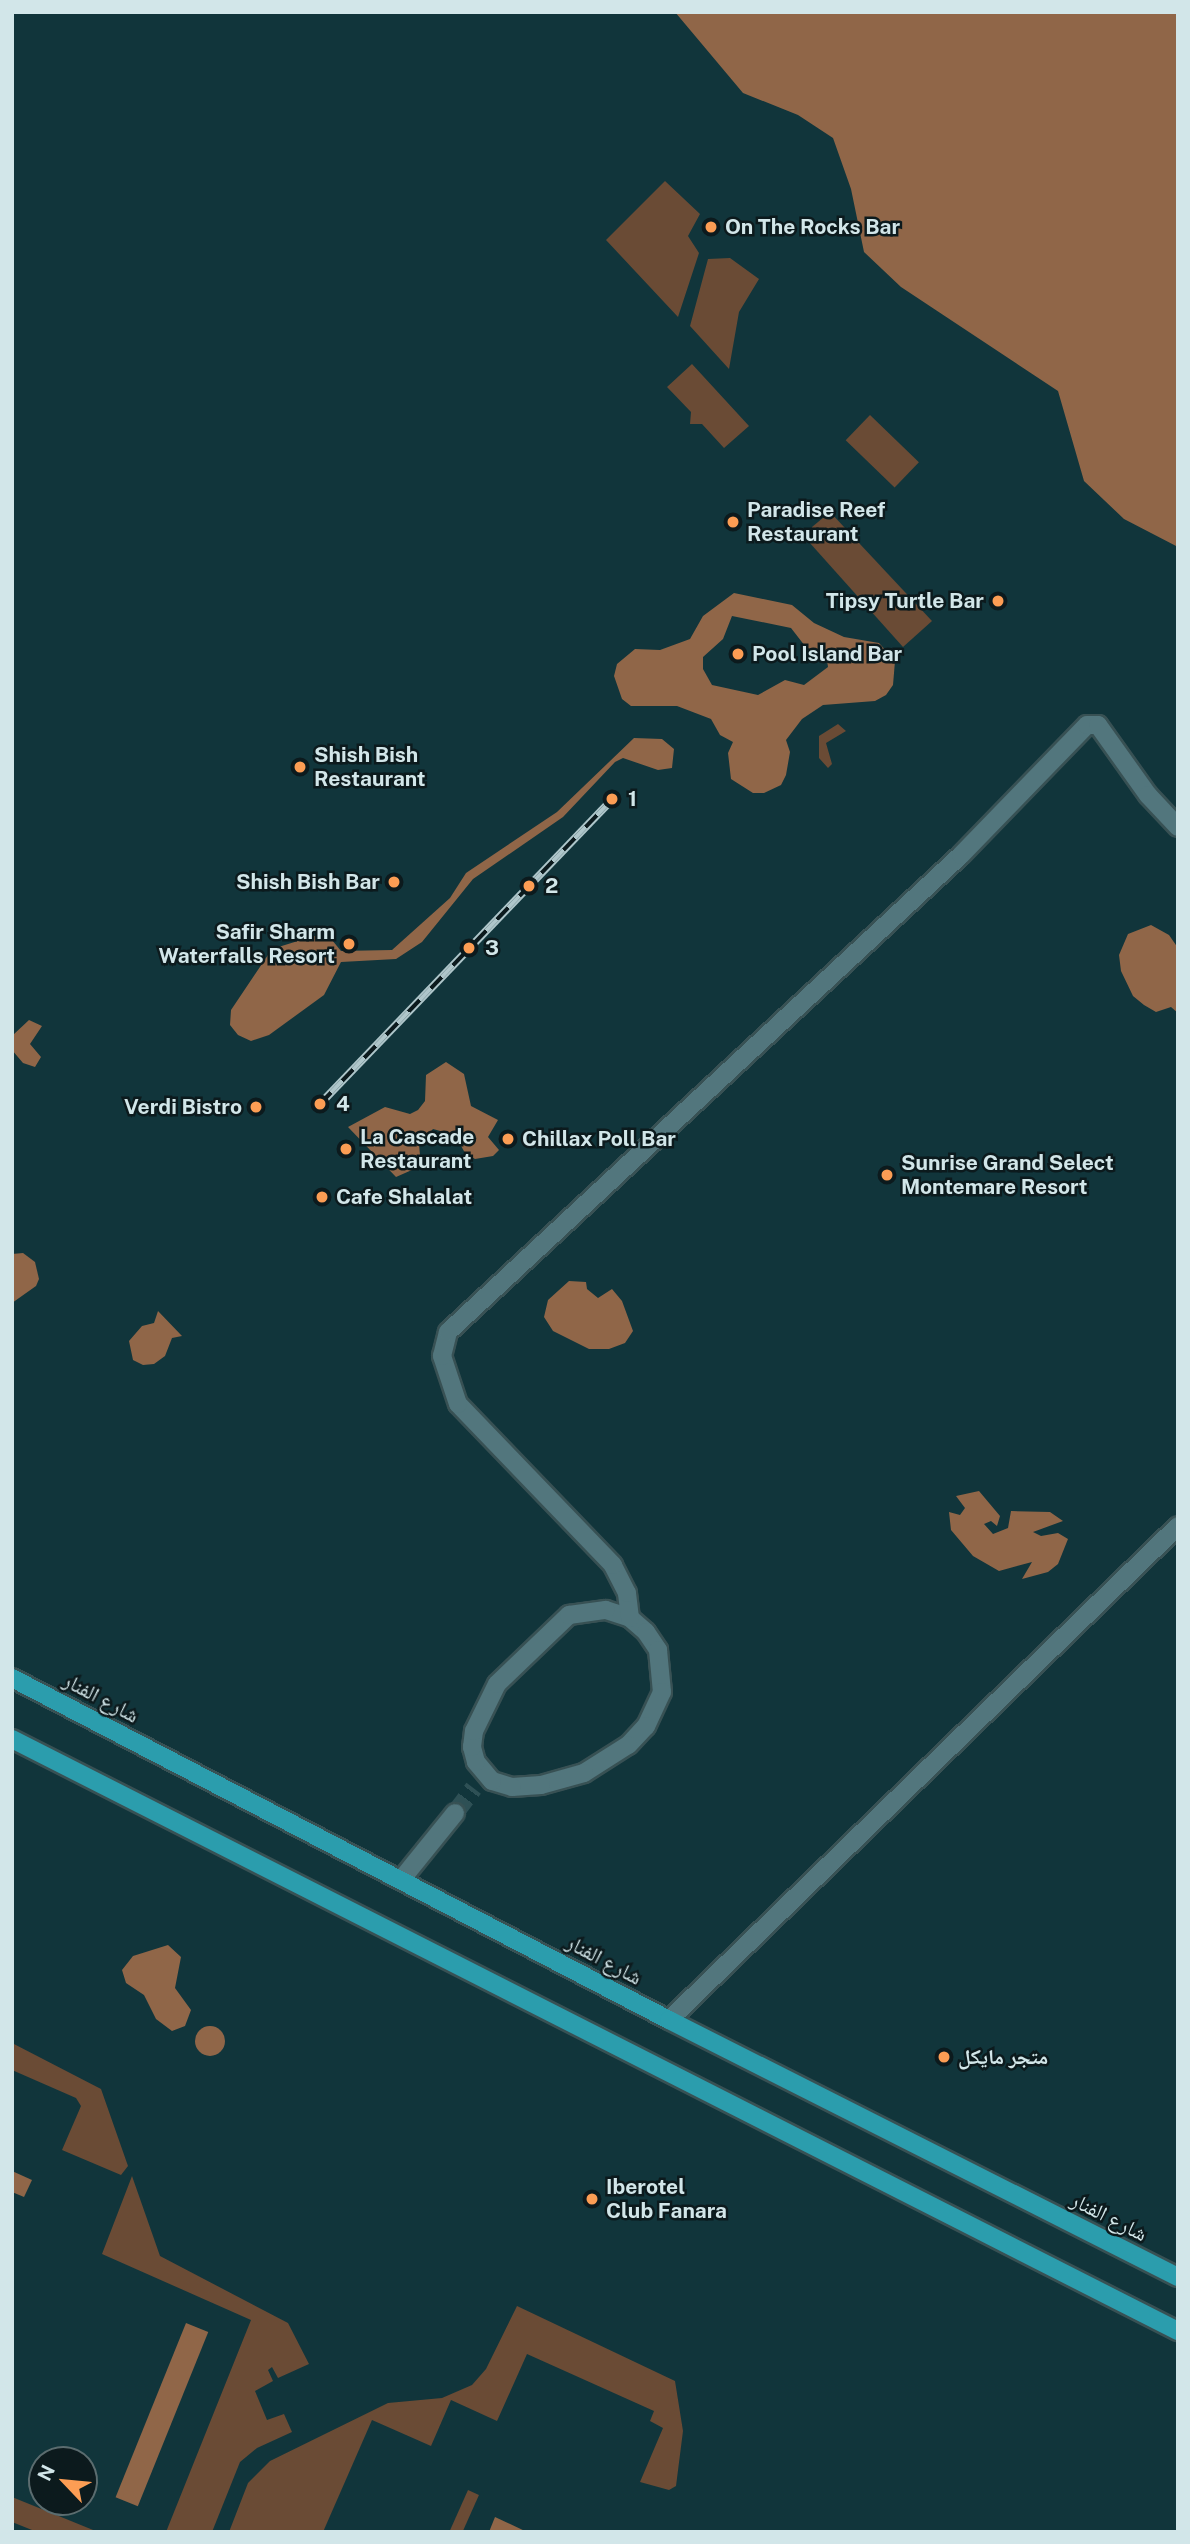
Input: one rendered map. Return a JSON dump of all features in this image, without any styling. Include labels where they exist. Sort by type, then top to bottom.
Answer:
[{"type":"main road","name":"شارع الفنار","points":[[12,1678],[669,2020],[1178,2277]]},
{"type":"main road","points":[[12,1739],[1178,2331]]},
{"type":"street","points":[[629,1618],[594,1609],[569,1615],[508,1670],[474,1731],[479,1782],[512,1787],[560,1781],[607,1760],[646,1726],[662,1692],[663,1671],[646,1632],[629,1618],[627,1592],[613,1565],[458,1404],[442,1356],[449,1332],[961,855],[1087,725],[1097,725],[1148,795],[1178,827]]},
{"type":"street","points":[[669,2020],[1178,1526]]},
{"type":"street","points":[[401,1880],[455,1813]]},
{"type":"shaded area","points":[[675,12],[1178,12],[1178,547],[1124,519],[1084,481],[1058,391],[901,287],[864,252],[851,189],[833,138],[798,115],[743,93]]},
{"type":"shaded area","points":[[665,181],[700,214],[688,236],[699,253],[678,317],[606,240]]},
{"type":"shaded area","points":[[730,258],[759,279],[739,312],[729,369],[690,326],[708,259]]},
{"type":"shaded area","points":[[692,364],[749,426],[724,448],[702,424],[690,424],[691,412],[667,387]]},
{"type":"shaded area","points":[[870,415],[919,462],[895,487],[846,440]]},
{"type":"shaded area","points":[[830,512],[932,621],[903,647],[809,542],[812,527]]},
{"type":"shaded area","points":[[734,593],[792,605],[814,623],[844,637],[879,643],[895,661],[893,685],[886,695],[875,701],[823,705],[802,719],[786,740],[790,752],[786,775],[781,785],[764,793],[753,793],[731,779],[728,753],[733,742],[720,735],[711,719],[677,706],[631,706],[622,699],[614,676],[617,664],[635,649],[660,650],[690,639],[703,616]],"holes":[[[732,616],[791,628],[805,646],[827,660],[828,667],[804,685],[785,680],[758,695],[712,685],[703,669],[703,657],[723,639]]]},
{"type":"shaded area","points":[[838,724],[846,731],[826,743],[832,764],[828,768],[819,758],[819,736]]},
{"type":"shaded area","points":[[634,738],[662,739],[674,749],[672,768],[658,770],[623,758],[615,762],[563,817],[473,879],[422,942],[396,959],[341,962],[324,995],[269,1035],[251,1041],[238,1035],[230,1025],[231,1010],[272,949],[314,936],[332,940],[341,951],[392,950],[450,898],[466,873],[557,812]]},
{"type":"shaded area","points":[[1151,925],[1169,935],[1178,948],[1178,1013],[1171,1007],[1156,1012],[1144,1005],[1133,996],[1121,971],[1119,955],[1128,934]]},
{"type":"shaded area","points":[[29,1020],[42,1026],[30,1044],[41,1057],[35,1067],[23,1063],[12,1050],[13,1035]]},
{"type":"shaded area","points":[[446,1062],[464,1074],[471,1106],[498,1120],[488,1137],[499,1150],[493,1156],[475,1159],[465,1153],[455,1135],[433,1129],[419,1144],[421,1166],[396,1177],[348,1127],[385,1107],[410,1114],[418,1110],[425,1101],[426,1075]]},
{"type":"shaded area","points":[[23,1253],[35,1262],[39,1279],[36,1286],[12,1303],[12,1254]]},
{"type":"shaded area","points":[[569,1281],[586,1282],[587,1289],[598,1298],[612,1289],[622,1301],[633,1331],[625,1343],[609,1349],[589,1349],[553,1331],[544,1317],[548,1300]]},
{"type":"shaded area","points":[[158,1311],[182,1336],[172,1338],[165,1356],[154,1364],[143,1365],[133,1360],[129,1341],[142,1326],[154,1323]]},
{"type":"shaded area","points":[[979,1491],[1000,1516],[997,1526],[991,1521],[984,1524],[993,1534],[1008,1528],[1011,1511],[1050,1512],[1063,1521],[1033,1532],[1041,1536],[1058,1533],[1068,1539],[1058,1564],[1048,1572],[1022,1579],[1032,1562],[999,1571],[973,1556],[951,1530],[949,1512],[960,1515],[965,1508],[956,1496]]},
{"type":"shaded area","points":[[168,1945],[181,1957],[175,1988],[191,2010],[185,2026],[172,2031],[156,2019],[144,1995],[126,1983],[122,1970],[133,1956]]},
{"type":"shaded area","points":[[210,2026],[221,2030],[225,2041],[221,2052],[210,2056],[199,2052],[195,2041],[199,2030]]},
{"type":"shaded area","points":[[12,2043],[101,2089],[128,2166],[121,2175],[62,2150],[81,2106],[76,2098],[12,2070]]},
{"type":"shaded area","points":[[12,2171],[32,2180],[24,2197],[12,2192]]},
{"type":"shaded area","points":[[132,2176],[160,2256],[288,2323],[309,2364],[278,2378],[272,2367],[268,2370],[273,2381],[255,2391],[267,2420],[284,2414],[292,2432],[257,2448],[240,2462],[212,2532],[166,2532],[251,2320],[102,2254]]},
{"type":"shaded area","points":[[517,2306],[675,2381],[683,2431],[676,2486],[669,2490],[640,2482],[663,2428],[650,2421],[654,2411],[527,2354],[497,2421],[451,2400],[431,2446],[372,2420],[323,2532],[229,2532],[248,2483],[270,2461],[388,2403],[442,2398],[472,2385],[486,2369]]},
{"type":"shaded area","points":[[186,2323],[208,2332],[138,2506],[116,2497]]},
{"type":"shaded area","points":[[468,2490],[479,2495],[462,2532],[449,2532]]},
{"type":"shaded area","points":[[12,2497],[28,2504],[28,2516],[59,2516],[98,2532],[37,2532],[12,2522]]},
{"type":"shaded area","points":[[495,2517],[527,2532],[489,2532]]},
{"type":"tunnel","points":[[455,1813],[474,1788]]},
{"type":"railway","points":[[320,1104],[612,799]]},
{"type":"place","name":"On The Rocks Bar","points":[[711,227]]},
{"type":"place","name":"Paradise Reef Restaurant","points":[[733,522]]},
{"type":"place","name":"Tipsy Turtle Bar","points":[[998,601]]},
{"type":"place","name":"Pool Island Bar","points":[[738,654]]},
{"type":"place","name":"Shish Bish Restaurant","points":[[300,767]]},
{"type":"place","name":"1","points":[[612,799]]},
{"type":"place","name":"Shish Bish Bar","points":[[394,882]]},
{"type":"place","name":"2","points":[[529,886]]},
{"type":"place","name":"Safir Sharm Waterfalls Resort","points":[[349,944]]},
{"type":"place","name":"3","points":[[469,948]]},
{"type":"place","name":"4","points":[[320,1104]]},
{"type":"place","name":"Verdi Bistro","points":[[256,1107]]},
{"type":"place","name":"Chillax Poll Bar","points":[[508,1139]]},
{"type":"place","name":"La Cascade Restaurant","points":[[346,1149]]},
{"type":"place","name":"Sunrise Grand Select Montemare Resort","points":[[887,1175]]},
{"type":"place","name":"Cafe Shalalat","points":[[322,1197]]},
{"type":"place","name":"متجر مايكل","points":[[944,2057]]},
{"type":"place","name":"Iberotel Club Fanara","points":[[592,2199]]}]
